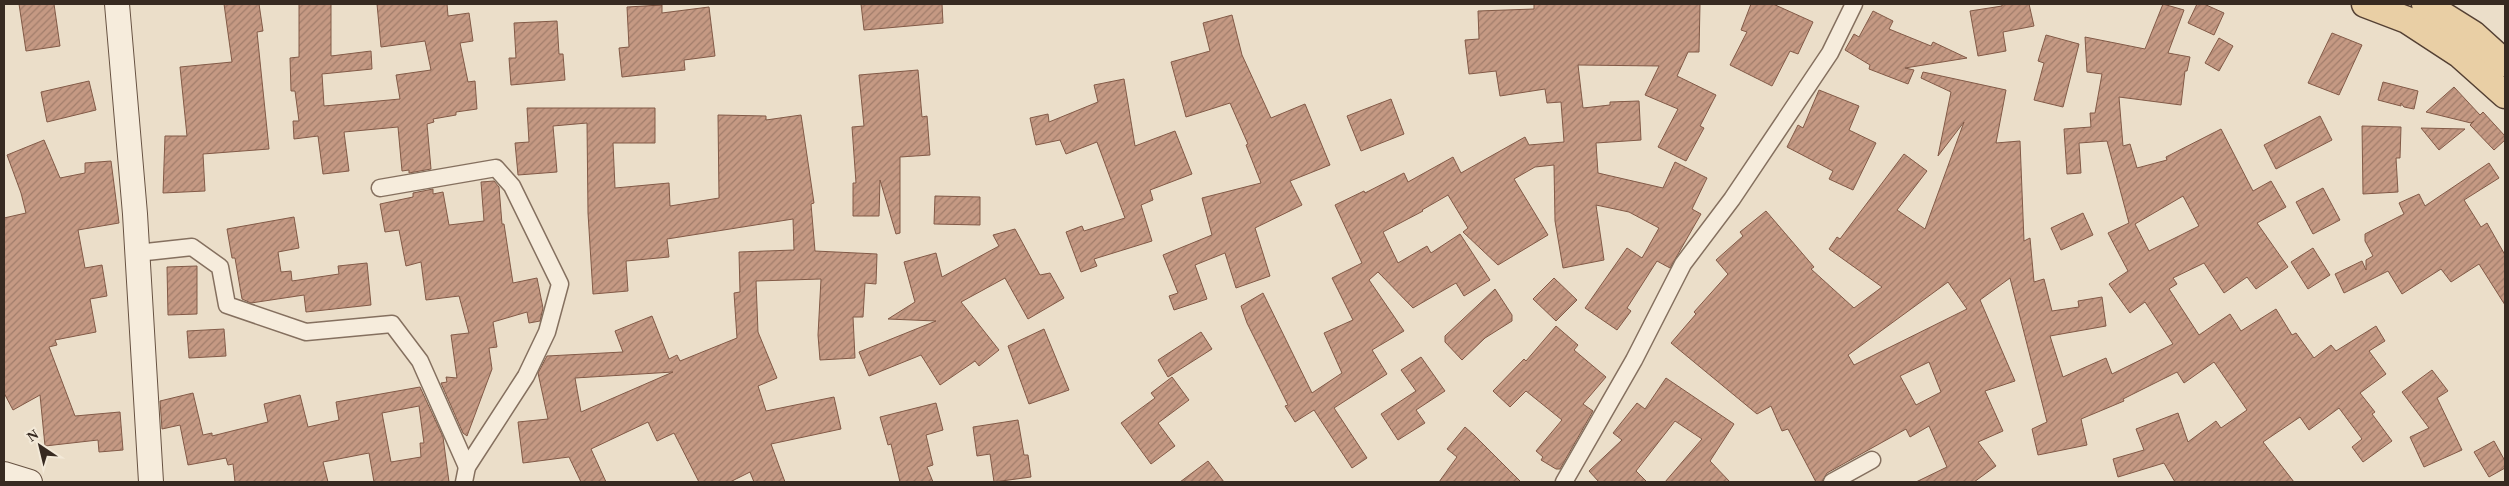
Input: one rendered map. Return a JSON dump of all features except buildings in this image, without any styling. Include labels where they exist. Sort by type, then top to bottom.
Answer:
[{"type":"main road","points":[[2365,4],[2407,20],[2459,54],[2505,95]]},
{"type":"main road","points":[[2426,4],[2473,34],[2505,63]]},
{"type":"street","points":[[117,4],[137,253],[151,482]]},
{"type":"street","points":[[1564,482],[1634,360],[1683,264],[1732,199],[1830,53],[1854,4]]},
{"type":"street","points":[[380,188],[496,168],[512,186],[560,284],[547,332],[526,376],[465,475]]},
{"type":"street","points":[[137,253],[192,247],[220,267],[228,305],[306,332],[392,324],[420,361],[465,475]]},
{"type":"street","points":[[1832,482],[1872,460]]},
{"type":"street","points":[[4,474],[30,482]]}]
